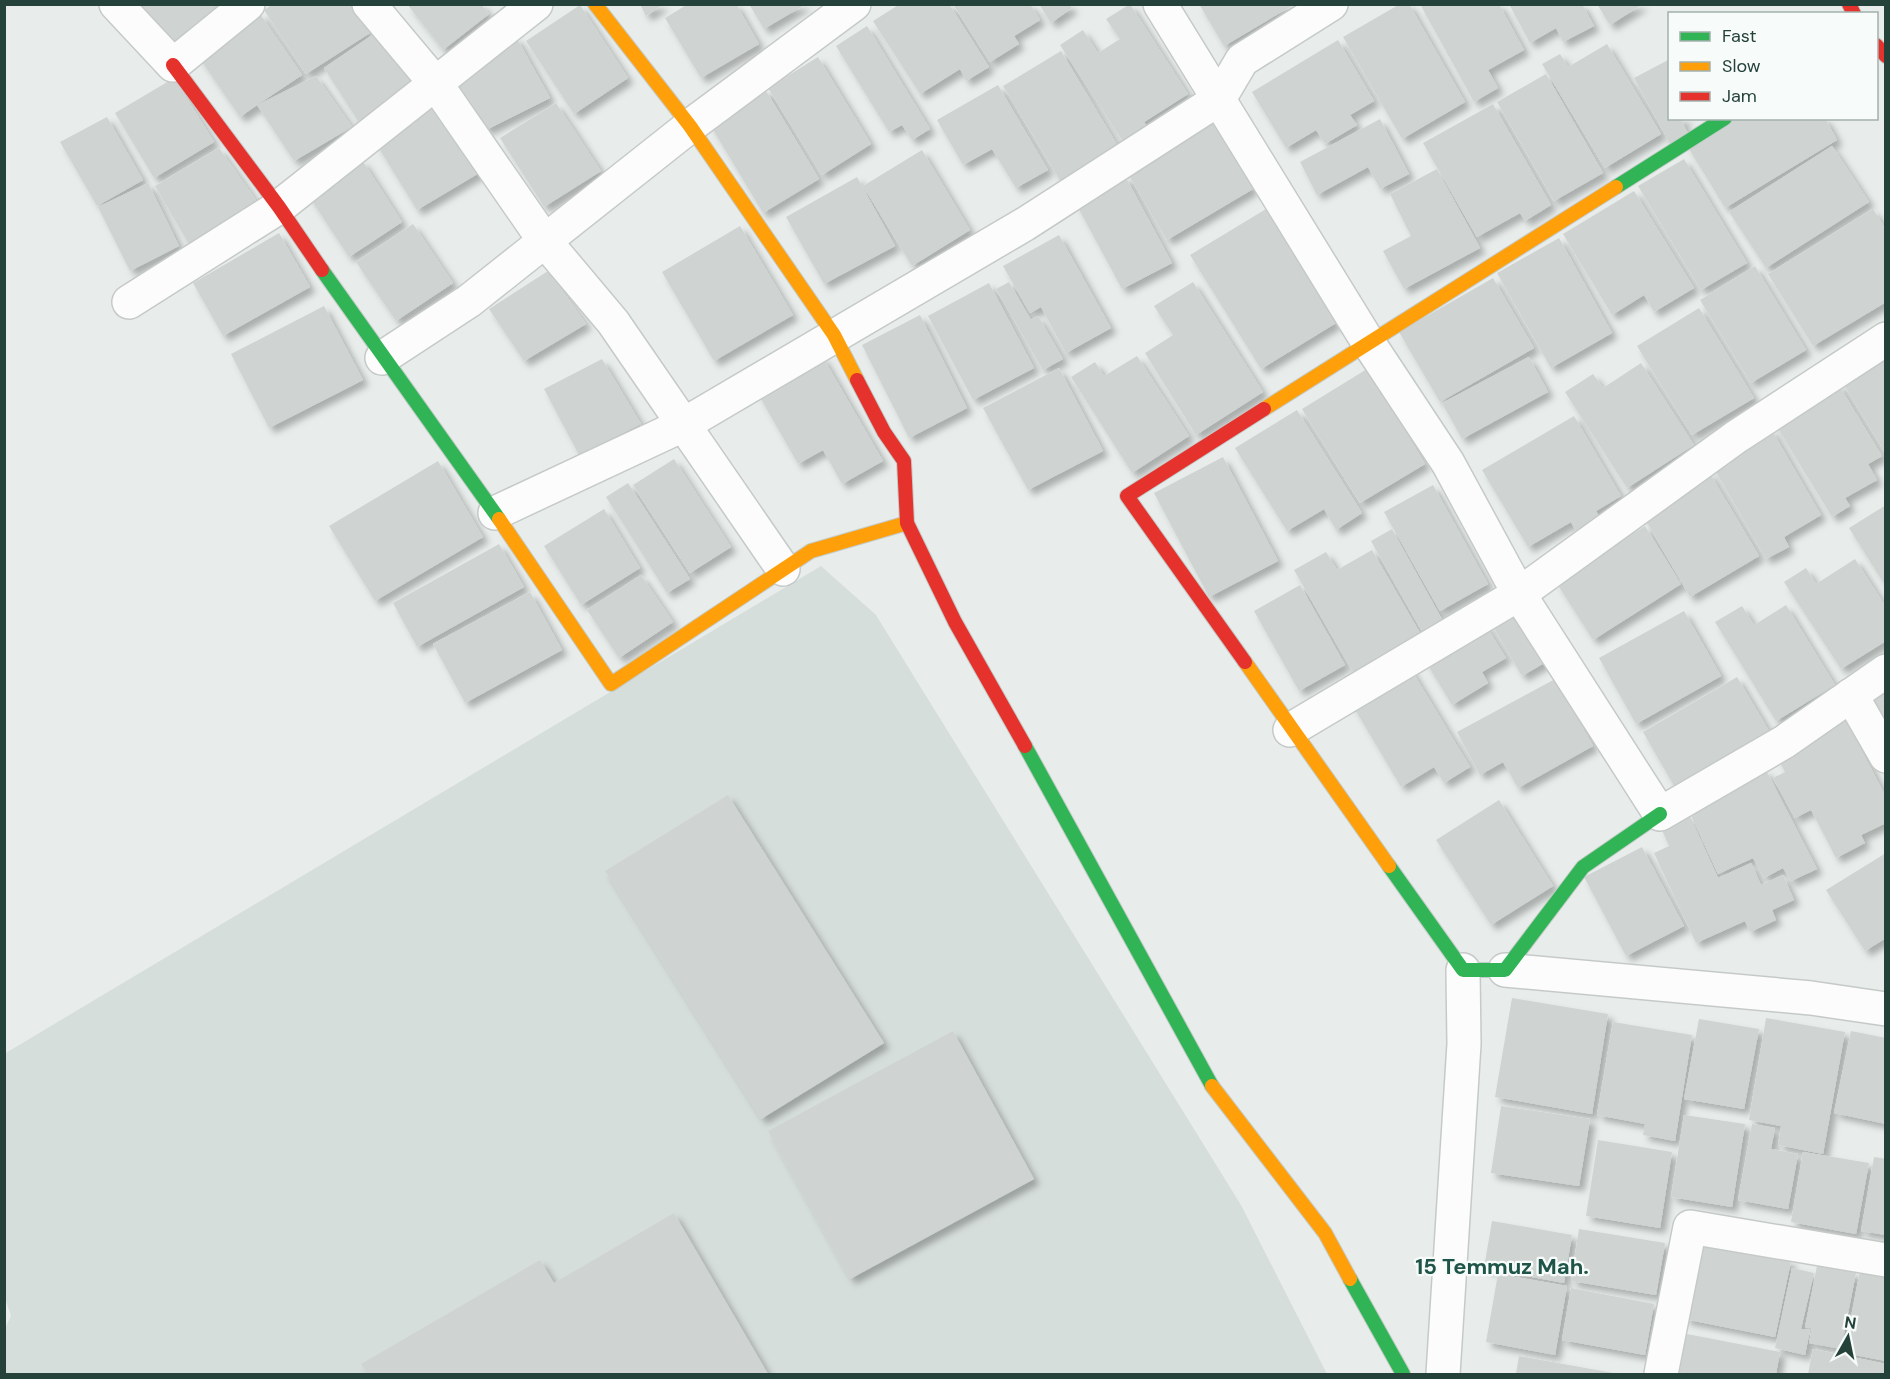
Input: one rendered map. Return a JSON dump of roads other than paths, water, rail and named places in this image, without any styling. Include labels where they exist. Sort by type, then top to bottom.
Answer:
[{"type":"street","points":[[116,4],[173,65],[279,207],[382,358],[495,513],[611,684],[811,551],[907,523]]},
{"type":"street","points":[[173,65],[248,4]]},
{"type":"street","points":[[369,4],[436,84],[544,240],[613,322],[783,569]]},
{"type":"street","points":[[129,302],[279,207],[536,4]]},
{"type":"street","points":[[594,4],[690,126],[834,335],[884,432],[904,461],[907,523],[955,622],[1115,906],[1210,1083],[1325,1233],[1403,1374]]},
{"type":"street","points":[[382,358],[469,301],[690,126],[854,4]]},
{"type":"street","points":[[1160,4],[1368,342],[1448,463],[1519,594],[1660,814]]},
{"type":"street","points":[[495,513],[683,425],[1025,224],[1219,99],[1242,60],[1331,4]]},
{"type":"street","points":[[1443,1374],[1464,1044],[1463,970],[1290,730],[1127,496],[1722,120]]},
{"type":"street","points":[[1290,730],[1519,594],[1736,437],[1886,339]]},
{"type":"street","points":[[1506,970],[1582,867],[1660,814],[1784,742],[1886,671]]},
{"type":"street","points":[[1851,695],[1886,756]]},
{"type":"street","points":[[1463,970],[1506,970],[1800,996],[1886,1009]]},
{"type":"street","points":[[1661,1374],[1690,1227],[1886,1260]]},
{"type":"district","name":"15 Temmuz Mah.","points":[[1502,1266]]}]
